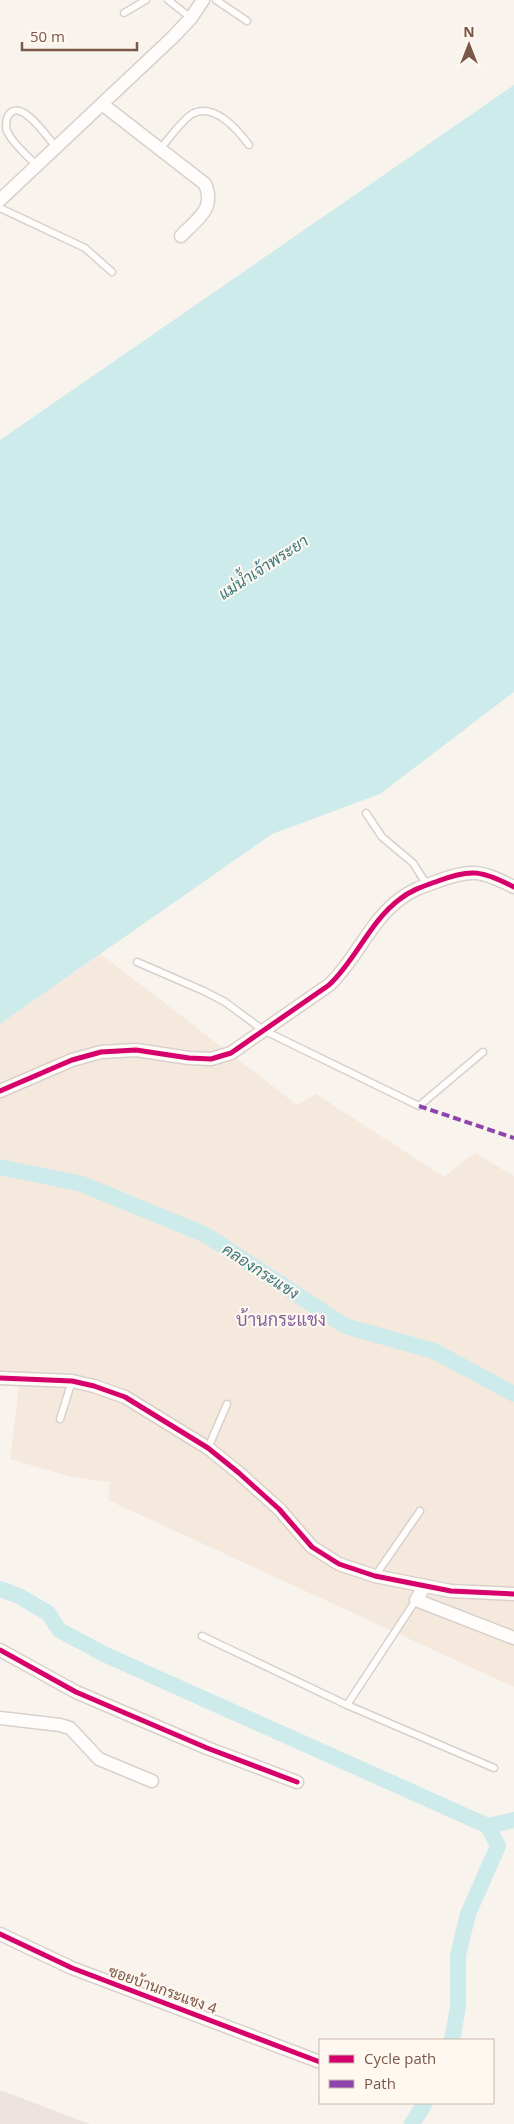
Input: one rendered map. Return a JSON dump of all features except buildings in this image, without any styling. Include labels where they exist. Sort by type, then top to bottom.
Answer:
[{"type":"street","points":[[0,200],[191,18],[203,0]]},
{"type":"street","points":[[102,104],[205,184],[209,194],[209,206],[181,236]]},
{"type":"street","points":[[0,1091],[72,1060],[101,1052],[136,1050],[189,1058],[211,1059],[231,1053],[334,980],[386,913],[405,896],[427,885],[469,871],[490,875],[514,887]]},
{"type":"street","points":[[0,1378],[72,1381],[94,1386],[125,1397],[208,1448],[239,1472],[279,1509],[312,1548],[339,1564],[375,1576],[451,1591],[514,1594]]},
{"type":"street","points":[[425,1586],[416,1600],[514,1638]]},
{"type":"street","points":[[0,1650],[76,1692],[207,1748],[297,1782]]},
{"type":"street","points":[[0,1718],[60,1725],[70,1728],[99,1759],[152,1781]]},
{"type":"street","name":"ซอยบ้านกระแชง 4","points":[[0,1934],[72,1968],[319,2062]]},
{"type":"lane","points":[[124,13],[146,0]]},
{"type":"lane","points":[[168,0],[191,18]]},
{"type":"lane","points":[[216,0],[247,21]]},
{"type":"lane","points":[[160,149],[190,115],[200,111],[208,111],[224,120],[239,132],[249,145]]},
{"type":"lane","points":[[36,165],[7,132],[8,116],[14,112],[30,116],[55,146]]},
{"type":"lane","points":[[0,208],[85,248],[112,272]]},
{"type":"lane","points":[[366,813],[382,837],[413,863],[427,885]]},
{"type":"lane","points":[[137,962],[225,1002],[263,1030],[419,1106],[483,1052]]},
{"type":"lane","points":[[60,1419],[72,1381]]},
{"type":"lane","points":[[208,1448],[227,1404]]},
{"type":"lane","points":[[375,1576],[420,1511]]},
{"type":"lane","points":[[347,1705],[416,1600]]},
{"type":"lane","points":[[202,1636],[347,1705],[494,1768]]},
{"type":"shaded area","points":[[101,954],[297,1105],[316,1094],[444,1177],[475,1153],[514,1176],[514,1687],[108,1500],[110,1482],[71,1477],[10,1459],[19,1387],[0,1386],[0,1024]]},
{"type":"shaded area","points":[[0,2090],[90,2124],[0,2124]]},
{"type":"water","name":"แม่น้ำเจ้าพระยา","points":[[514,85],[514,692],[380,794],[272,834],[0,1024],[0,440]]},
{"type":"waterway","name":"คลองกระแชง","points":[[0,1167],[82,1184],[206,1235],[345,1326],[434,1351],[514,1394]]},
{"type":"waterway","points":[[0,1589],[19,1596],[48,1613],[59,1630],[106,1655],[488,1826],[514,1820]]},
{"type":"waterway","points":[[452,2039],[458,2007],[458,1955],[468,1914],[498,1846],[488,1826]]},
{"type":"waterway","points":[[412,2124],[424,2104]]},
{"type":"marked path","points":[[419,1106],[514,1138]]},
{"type":"cycle path","points":[[0,1091],[72,1060],[101,1052],[136,1050],[189,1058],[211,1059],[231,1053],[329,985],[339,975],[380,918],[389,908],[409,893],[450,877],[469,873],[493,877],[514,887]]},
{"type":"cycle path","points":[[0,1378],[72,1381],[94,1386],[125,1397],[208,1448],[279,1509],[312,1547],[339,1564],[375,1576],[451,1591],[514,1594]]},
{"type":"cycle path","points":[[0,1650],[76,1692],[207,1748],[297,1782]]},
{"type":"cycle path","points":[[0,1934],[72,1968],[319,2062]]},
{"type":"district","name":"บ้านกระแชง","points":[[281,1319]]}]
